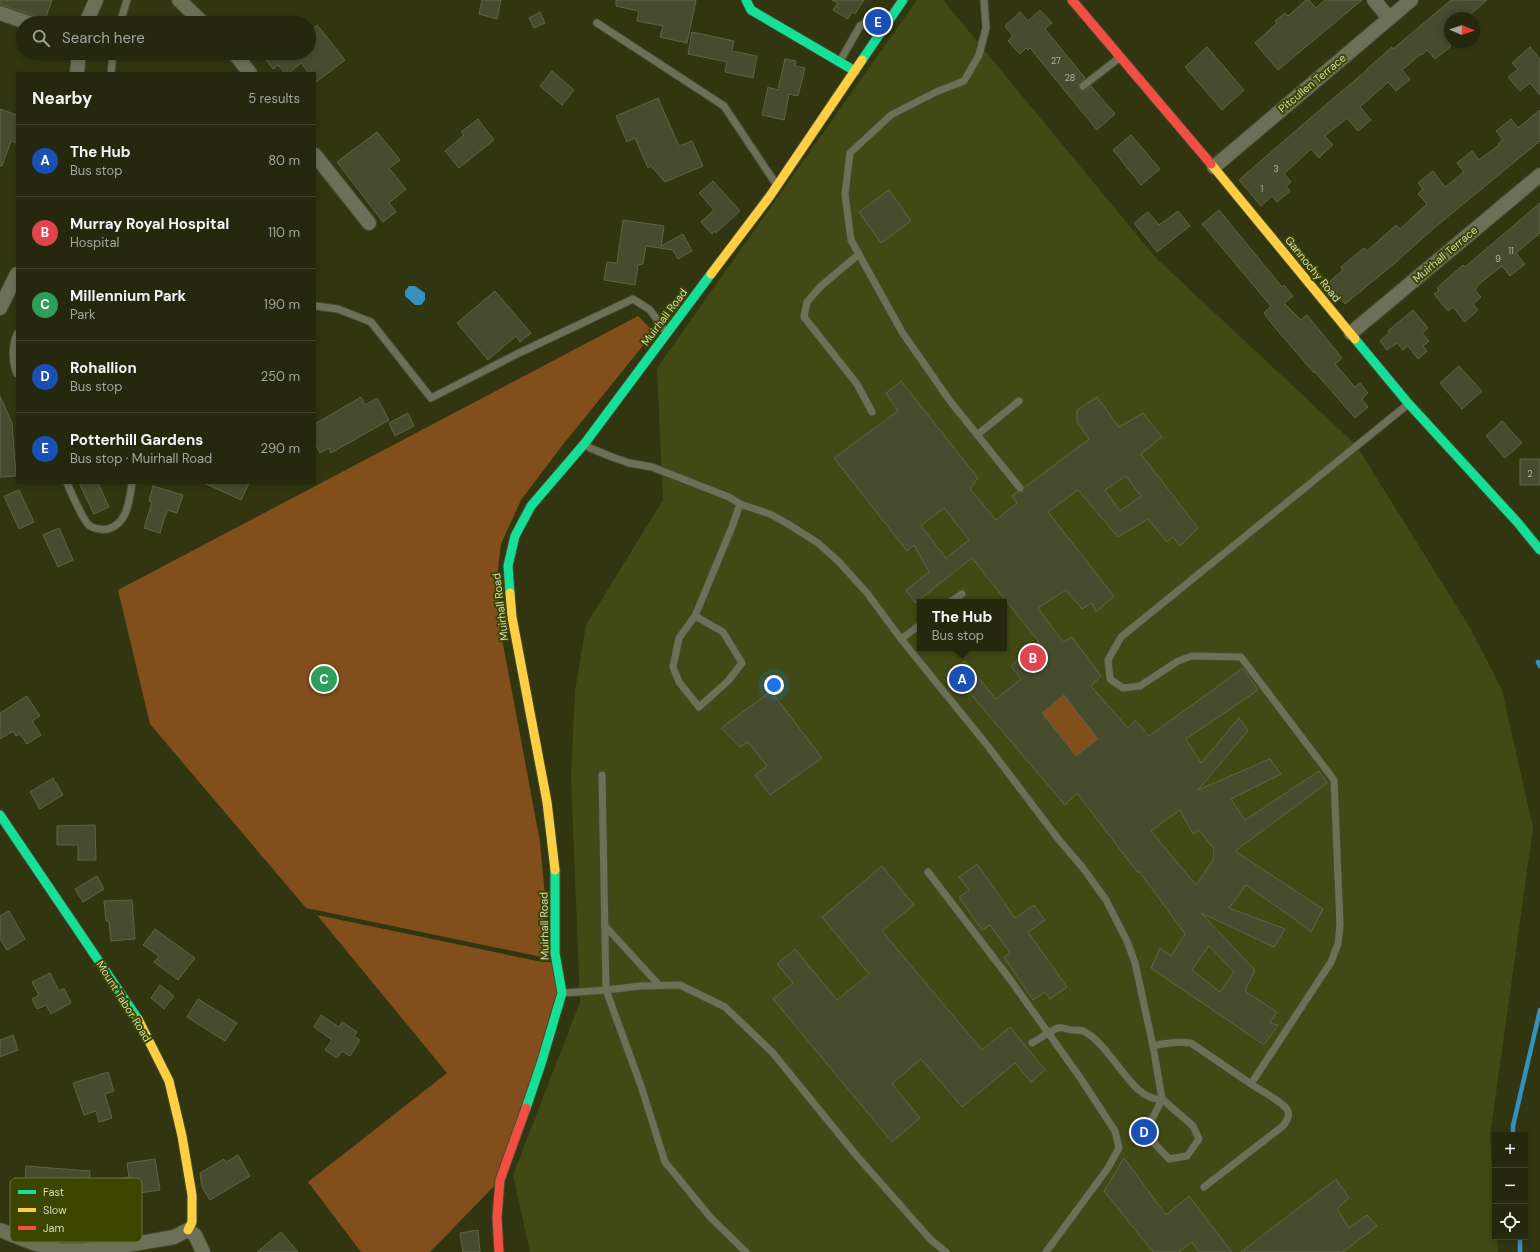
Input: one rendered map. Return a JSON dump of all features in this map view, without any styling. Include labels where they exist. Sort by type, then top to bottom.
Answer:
[{"type":"street","points":[[89,16],[96,0]]},
{"type":"street","points":[[179,0],[196,16]]},
{"type":"street","points":[[746,0],[751,10],[855,71]]},
{"type":"street","name":"Muirhall Road","points":[[499,1252],[497,1217],[500,1180],[541,1064],[562,993],[555,953],[555,862],[547,802],[512,618],[508,566],[515,536],[531,506],[585,443],[777,186],[902,0]]},
{"type":"street","name":"Gannochy Road","points":[[1072,0],[1214,167],[1408,403],[1535,534],[1540,550]]},
{"type":"street","points":[[1374,0],[1389,18]]},
{"type":"street","name":"Pitcullen Terrace","points":[[1214,167],[1411,0]]},
{"type":"street","points":[[0,13],[16,19]]},
{"type":"street","points":[[77,72],[78,60]]},
{"type":"street","points":[[240,60],[249,72]]},
{"type":"street","points":[[316,156],[369,223]]},
{"type":"street","name":"Muirhall Terrace","points":[[1351,334],[1540,175]]},
{"type":"street","points":[[2,300],[16,276]]},
{"type":"street","name":"Mount Tabor Road","points":[[0,815],[135,1014],[169,1081],[182,1136],[190,1184],[193,1213],[192,1222],[188,1230]]},
{"type":"street","points":[[0,1230],[10,1234]]},
{"type":"street","points":[[31,1242],[41,1246],[61,1250],[106,1250],[174,1237],[188,1230],[195,1235],[203,1252]]},
{"type":"lane","points":[[122,16],[127,0]]},
{"type":"lane","points":[[984,0],[986,28],[979,55],[964,81],[936,92],[891,115],[850,153],[845,194],[851,240],[902,332],[950,401],[1020,488]]},
{"type":"lane","points":[[840,62],[860,26],[864,23],[867,22],[883,30]]},
{"type":"lane","points":[[597,23],[724,106],[777,186]]},
{"type":"lane","points":[[1083,86],[1120,57]]},
{"type":"lane","points":[[111,72],[112,60]]},
{"type":"lane","points":[[859,254],[820,287],[808,302],[804,317],[857,384],[872,412]]},
{"type":"lane","points":[[316,306],[338,309],[371,322],[431,398],[518,353],[633,299],[650,310],[667,333]]},
{"type":"lane","points":[[16,336],[14,340],[13,358],[16,370]]},
{"type":"lane","points":[[977,434],[1019,401]]},
{"type":"lane","points":[[1251,1084],[1331,962],[1338,944],[1340,925],[1334,780],[1241,657],[1192,656],[1178,660],[1140,686],[1123,688],[1110,679],[1108,660],[1121,637],[1408,403]]},
{"type":"lane","points":[[585,443],[590,448],[612,457],[629,463],[652,467],[729,497],[740,504],[770,514],[818,543],[839,562],[867,593],[901,639],[965,717],[1059,840],[1083,868],[1106,900],[1127,941],[1135,963],[1153,1046],[1162,1099],[1151,1120],[1156,1144],[1169,1159],[1187,1156],[1199,1139],[1193,1126],[1162,1099]]},
{"type":"lane","points":[[67,484],[78,508],[90,526],[103,530],[115,527],[123,517],[128,506],[132,484]]},
{"type":"lane","points":[[695,616],[723,632],[742,663],[728,681],[699,707],[679,682],[673,667],[679,638],[695,616],[740,504]]},
{"type":"lane","points":[[954,599],[962,594]]},
{"type":"lane","points":[[901,639],[917,627]]},
{"type":"lane","points":[[602,776],[606,990],[641,1086],[664,1162],[710,1218],[746,1252]]},
{"type":"lane","points":[[928,872],[1009,978],[1116,1131],[1119,1148],[1108,1168],[1046,1252]]},
{"type":"lane","points":[[605,926],[659,985]]},
{"type":"lane","points":[[562,993],[641,986],[680,985],[725,1007],[772,1052],[856,1155],[932,1240],[946,1252]]},
{"type":"lane","points":[[1032,1044],[1059,1028],[1082,1031],[1099,1043],[1112,1057],[1122,1074],[1137,1089],[1156,1100],[1162,1099]]},
{"type":"lane","points":[[1153,1046],[1180,1042],[1190,1043],[1283,1106],[1288,1111],[1288,1120],[1283,1126],[1204,1187]]},
{"type":"shaded area","points":[[917,0],[943,0],[1156,258],[1356,445],[1469,626],[1502,690],[1533,828],[1490,1136],[1492,1165],[1492,1240],[1497,1240],[1498,1252],[530,1252],[513,1175],[580,1002],[571,777],[575,691],[586,625],[663,500],[657,368]]},
{"type":"shaded area","points":[[638,316],[654,332],[561,447],[521,500],[501,544],[497,577],[501,633],[540,842],[545,896],[544,941],[546,958],[306,908],[150,724],[118,590]]},
{"type":"shaded area","points":[[1064,695],[1098,739],[1076,756],[1042,713]]},
{"type":"shaded area","points":[[317,915],[542,962],[556,962],[562,993],[500,1180],[430,1252],[361,1252],[308,1182],[447,1073]]},
{"type":"water","points":[[409,286],[415,286],[425,293],[425,300],[421,305],[415,305],[405,296],[405,291]]},
{"type":"building","points":[[0,0],[52,0],[46,16],[34,16],[0,4]]},
{"type":"building","points":[[482,0],[501,0],[497,19],[479,14]]},
{"type":"building","points":[[616,0],[696,0],[687,43],[660,37],[663,26],[637,21],[639,11],[616,6]]},
{"type":"building","points":[[832,0],[864,0],[855,14],[852,12],[848,19],[833,10],[838,3]]},
{"type":"building","points":[[1306,0],[1309,0],[1316,8],[1325,0],[1362,0],[1278,70],[1255,43],[1277,23],[1275,21],[1285,13],[1288,16]]},
{"type":"building","points":[[1451,0],[1487,0],[1473,12],[1444,12],[1444,48],[1449,48],[1435,59],[1427,50],[1422,55],[1421,54],[1402,70],[1410,79],[1396,91],[1388,82],[1360,107],[1371,120],[1358,131],[1347,118],[1325,136],[1333,145],[1319,158],[1311,149],[1284,174],[1291,182],[1286,186],[1290,191],[1277,202],[1272,196],[1261,206],[1239,180],[1392,47],[1393,49]]},
{"type":"building","points":[[1040,10],[1052,23],[1045,29],[1085,78],[1079,84],[1079,89],[1084,91],[1091,86],[1115,114],[1097,130],[1030,48],[1028,50],[1026,48],[1020,54],[1008,41],[1013,36],[1005,26],[1020,12],[1028,21]]},
{"type":"building","points":[[540,12],[545,23],[534,28],[529,18]]},
{"type":"building","points":[[317,25],[345,60],[316,82],[316,72],[308,72],[301,63],[290,72],[284,72],[278,65],[273,69],[266,60],[316,60]]},
{"type":"building","points":[[692,32],[734,41],[732,51],[757,56],[753,78],[725,72],[727,62],[688,54]]},
{"type":"building","points":[[1207,47],[1244,90],[1222,110],[1185,67]]},
{"type":"building","points":[[1530,47],[1540,59],[1540,95],[1530,83],[1520,91],[1508,77],[1518,69],[1512,63]]},
{"type":"building","points":[[785,59],[796,61],[795,66],[805,68],[798,96],[789,94],[784,120],[762,115],[768,87],[778,90]]},
{"type":"building","points":[[552,71],[574,90],[562,105],[540,86]]},
{"type":"building","points":[[658,98],[679,146],[692,141],[703,166],[665,182],[651,166],[648,168],[635,138],[627,142],[616,116]]},
{"type":"building","points":[[0,109],[16,115],[16,143],[11,141],[2,166],[0,166]]},
{"type":"building","points":[[1540,110],[1540,141],[1434,228],[1395,263],[1345,304],[1328,283],[1343,270],[1341,267],[1364,248],[1367,251],[1396,225],[1400,229],[1427,204],[1418,194],[1423,189],[1418,183],[1433,171],[1445,187],[1464,172],[1457,163],[1472,151],[1479,160],[1499,145],[1498,144],[1503,140],[1496,131],[1511,119],[1518,128]]},
{"type":"building","points":[[478,119],[494,140],[459,168],[445,151],[464,135],[461,132]]},
{"type":"building","points":[[377,132],[400,160],[389,168],[406,189],[389,203],[396,212],[383,222],[337,162]]},
{"type":"building","points":[[1131,135],[1160,169],[1141,185],[1113,150]]},
{"type":"building","points":[[713,181],[740,211],[716,233],[715,231],[712,234],[701,222],[714,210],[699,193]]},
{"type":"building","points":[[889,190],[911,221],[881,243],[859,212]]},
{"type":"building","points":[[1540,203],[1540,233],[1516,253],[1525,264],[1510,276],[1502,266],[1479,284],[1475,290],[1481,297],[1473,304],[1478,310],[1465,322],[1453,307],[1448,311],[1434,294],[1439,290],[1437,288],[1463,265],[1465,267]]},
{"type":"building","points":[[1219,210],[1282,287],[1284,285],[1293,296],[1284,303],[1301,320],[1307,315],[1342,358],[1335,364],[1355,387],[1360,383],[1368,393],[1362,399],[1368,407],[1355,418],[1272,324],[1264,313],[1271,306],[1202,224]]},
{"type":"building","points":[[1178,211],[1190,226],[1157,252],[1134,223],[1148,212],[1159,225]]},
{"type":"building","points":[[623,220],[664,226],[661,246],[683,234],[692,251],[678,259],[673,250],[646,246],[643,264],[638,265],[635,285],[604,280],[607,262],[617,263]]},
{"type":"building","points":[[495,291],[531,333],[520,342],[516,336],[488,360],[457,323]]},
{"type":"building","points":[[1413,310],[1428,328],[1422,333],[1429,341],[1423,346],[1427,351],[1418,359],[1408,346],[1403,350],[1397,343],[1387,350],[1380,341],[1389,333],[1388,331]]},
{"type":"building","points":[[1459,366],[1482,391],[1462,409],[1440,383]]},
{"type":"building","points":[[901,381],[978,478],[970,489],[996,520],[1017,503],[1012,496],[1017,492],[1023,492],[1025,487],[1089,439],[1077,422],[1077,410],[1097,397],[1119,427],[1143,413],[1162,437],[1141,454],[1198,528],[1180,546],[1173,537],[1167,542],[1148,519],[1118,537],[1078,490],[1048,512],[1114,596],[1096,612],[1092,603],[1082,609],[1066,590],[1038,608],[1063,642],[1072,637],[1101,676],[1091,686],[1128,728],[1135,720],[1149,736],[1243,668],[1258,690],[1186,739],[1201,763],[1239,718],[1248,731],[1198,790],[1270,759],[1281,774],[1231,799],[1245,820],[1319,771],[1327,783],[1235,851],[1323,909],[1311,932],[1246,885],[1229,908],[1285,929],[1274,947],[1201,913],[1255,970],[1245,991],[1277,1012],[1270,1023],[1278,1025],[1264,1045],[1151,968],[1160,948],[1171,956],[1185,934],[1139,871],[1138,873],[1077,793],[1065,805],[951,671],[965,661],[996,699],[1021,679],[1011,666],[1039,642],[1007,602],[1007,599],[1005,599],[972,558],[920,599],[917,599],[915,603],[906,590],[929,572],[914,545],[907,551],[834,458],[898,411],[886,393]],"holes":[[[1126,476],[1141,496],[1120,511],[1105,490]],[[944,508],[969,540],[946,558],[921,526]],[[1064,695],[1098,739],[1076,756],[1042,713]],[[1180,810],[1193,834],[1199,830],[1214,849],[1213,860],[1196,885],[1151,831]],[[1209,946],[1234,972],[1220,992],[1192,970]]]},
{"type":"building","points":[[0,396],[12,423],[16,476],[0,477]]},
{"type":"building","points":[[361,397],[365,405],[377,398],[389,420],[331,453],[329,448],[320,453],[316,445],[316,423]]},
{"type":"building","points":[[408,413],[414,426],[395,436],[389,423]]},
{"type":"building","points":[[1502,421],[1522,443],[1505,458],[1486,436]]},
{"type":"building","points":[[1520,459],[1540,459],[1540,485],[1520,485]]},
{"type":"building","points":[[79,484],[98,484],[109,507],[94,514]]},
{"type":"building","points":[[206,484],[249,484],[241,500]]},
{"type":"building","points":[[153,486],[183,495],[177,513],[167,510],[160,533],[144,528],[152,502],[149,501]]},
{"type":"building","points":[[19,490],[34,522],[19,529],[4,496]]},
{"type":"building","points":[[59,528],[73,560],[58,567],[43,535]]},
{"type":"building","points":[[771,691],[822,758],[770,795],[755,775],[767,766],[748,742],[740,747],[721,728]]},
{"type":"building","points":[[27,696],[40,716],[32,721],[41,735],[27,744],[20,734],[16,736],[13,731],[0,739],[0,713]]},
{"type":"building","points":[[53,778],[63,795],[40,809],[30,792]]},
{"type":"building","points":[[95,825],[96,860],[78,860],[78,845],[57,845],[57,826]]},
{"type":"building","points":[[977,864],[1015,918],[1034,905],[1045,920],[1028,932],[1067,987],[1050,999],[1045,992],[1033,1000],[1004,957],[1010,953],[990,925],[982,930],[959,897],[969,890],[959,877]]},
{"type":"building","points":[[882,866],[914,905],[882,931],[982,1050],[1010,1027],[1045,1070],[1031,1082],[1015,1063],[962,1107],[921,1059],[892,1084],[920,1118],[892,1142],[773,999],[793,983],[777,964],[795,949],[837,1000],[869,974],[822,917]]},
{"type":"building","points":[[97,876],[104,889],[83,902],[75,889]]},
{"type":"building","points":[[132,900],[135,939],[111,941],[109,922],[106,921],[104,901]]},
{"type":"building","points":[[9,911],[25,939],[7,950],[0,939],[0,916]]},
{"type":"building","points":[[155,929],[195,958],[178,980],[154,962],[159,956],[143,945]]},
{"type":"building","points":[[50,973],[59,991],[64,988],[71,1003],[51,1014],[46,1005],[37,1009],[32,999],[39,995],[32,982]]},
{"type":"building","points":[[160,985],[174,996],[164,1009],[151,998]]},
{"type":"building","points":[[198,999],[237,1023],[225,1041],[187,1017]]},
{"type":"building","points":[[321,1015],[339,1027],[342,1022],[357,1032],[354,1036],[360,1040],[350,1056],[342,1051],[337,1058],[325,1050],[332,1040],[314,1027]]},
{"type":"building","points":[[13,1035],[18,1050],[0,1057],[0,1040]]},
{"type":"building","points":[[108,1072],[114,1091],[105,1094],[112,1118],[99,1122],[96,1111],[84,1115],[73,1083]]},
{"type":"building","points":[[238,1155],[250,1176],[210,1200],[202,1187],[200,1173],[224,1159],[226,1162]]},
{"type":"building","points":[[1124,1158],[1166,1215],[1189,1196],[1232,1252],[1199,1252],[1192,1242],[1179,1252],[1153,1252],[1104,1191]]},
{"type":"building","points":[[155,1159],[160,1190],[142,1193],[142,1178],[122,1178],[129,1177],[127,1163]]},
{"type":"building","points":[[26,1166],[90,1171],[90,1178],[25,1178]]},
{"type":"building","points":[[1336,1179],[1349,1198],[1337,1209],[1349,1228],[1367,1215],[1377,1226],[1343,1252],[1241,1252]]},
{"type":"building","points":[[478,1230],[480,1252],[463,1252],[460,1233]]},
{"type":"building","points":[[281,1232],[298,1252],[257,1252]]},
{"type":"waterway","points":[[1538,662],[1540,666]]},
{"type":"waterway","points":[[1513,1132],[1513,1126],[1540,1010]]},
{"type":"waterway","points":[[1520,1240],[1520,1252]]},
{"type":"traffic: fast","points":[[746,0],[751,10],[855,71]]},
{"type":"traffic: fast","points":[[862,60],[903,0]]},
{"type":"traffic: fast","points":[[510,593],[508,566],[515,536],[531,506],[585,443],[711,274]]},
{"type":"traffic: fast","points":[[1355,339],[1408,403],[1518,523],[1540,550]]},
{"type":"traffic: fast","points":[[0,815],[138,1019]]},
{"type":"traffic: fast","points":[[526,1108],[562,993],[555,953],[555,870]]},
{"type":"traffic: slow","points":[[711,274],[770,196],[862,60]]},
{"type":"traffic: slow","points":[[1211,164],[1355,339]]},
{"type":"traffic: slow","points":[[510,593],[512,617],[547,802],[555,870]]},
{"type":"traffic: slow","points":[[138,1019],[169,1081],[182,1136],[192,1195],[192,1222],[188,1230]]},
{"type":"traffic: jam","points":[[1072,0],[1211,164]]},
{"type":"traffic: jam","points":[[499,1252],[497,1217],[500,1180],[526,1108]]},
{"type":"place","name":"Potterhill Gardens","points":[[878,22]]},
{"type":"place","name":"Murray Royal Hospital","points":[[1033,658]]},
{"type":"place","name":"Millennium Park","points":[[324,679]]},
{"type":"place","name":"The Hub","points":[[962,679]]},
{"type":"place","name":"Rohallion","points":[[1144,1132]]}]
